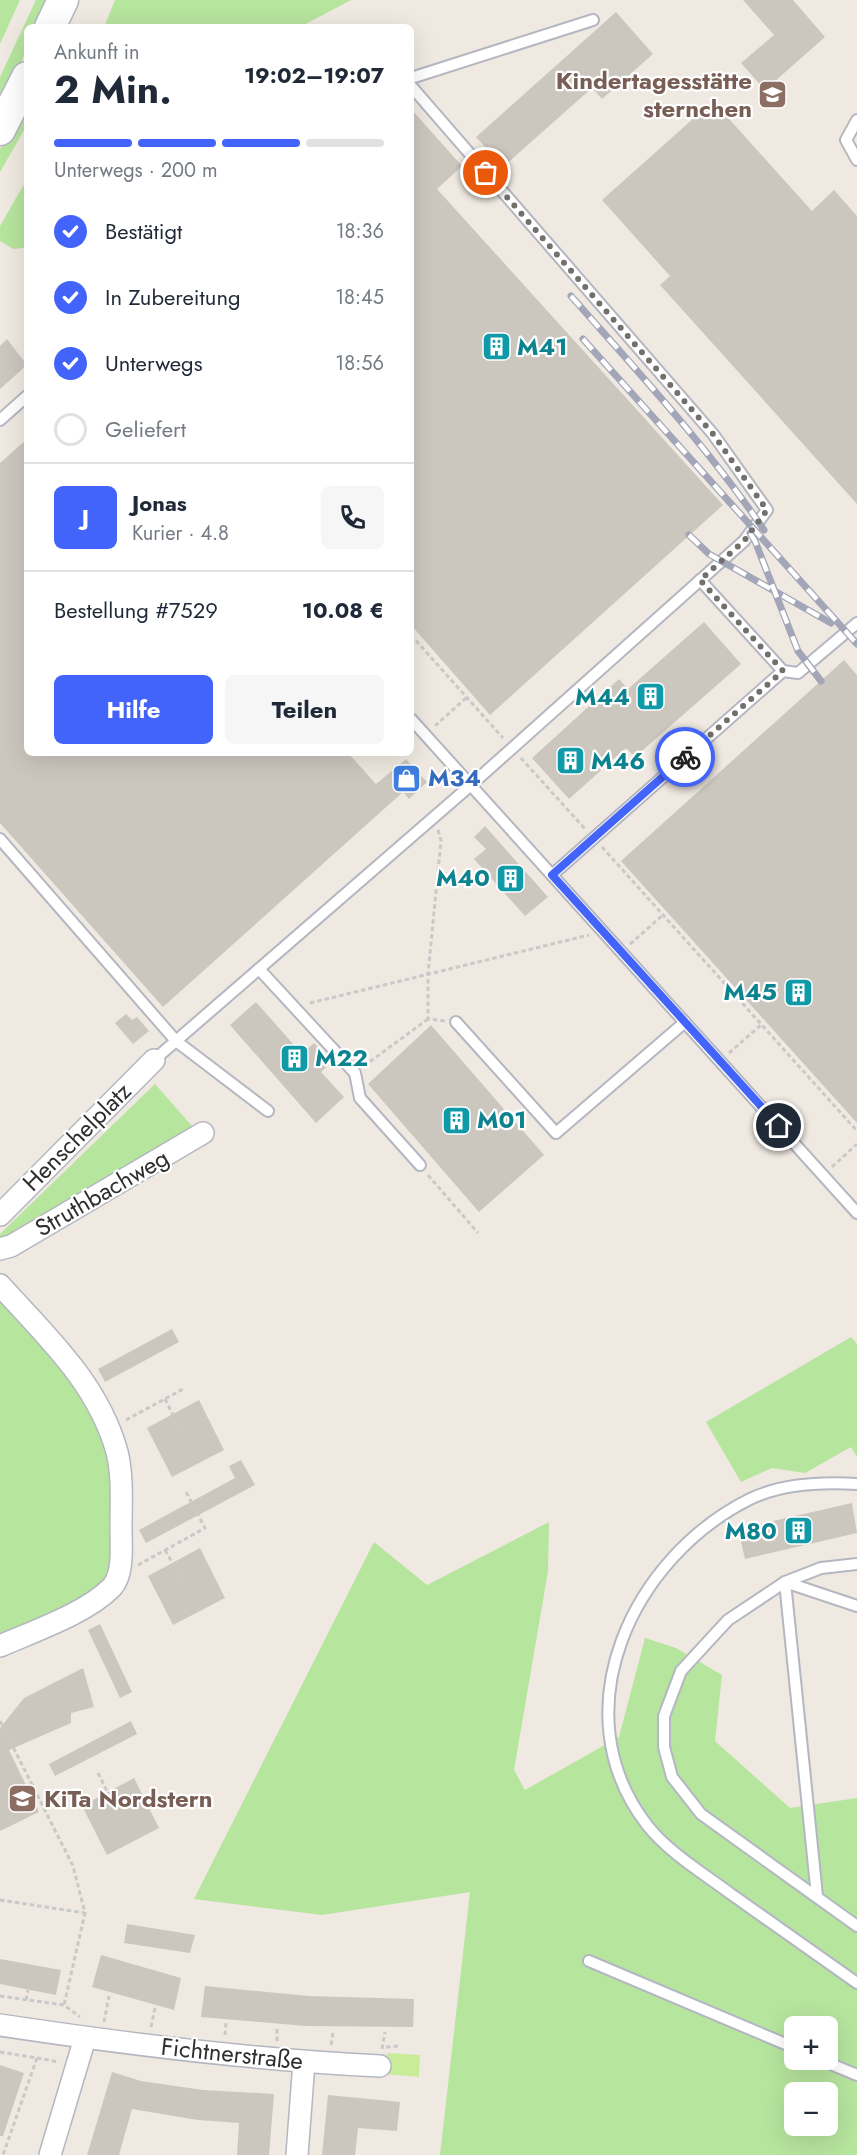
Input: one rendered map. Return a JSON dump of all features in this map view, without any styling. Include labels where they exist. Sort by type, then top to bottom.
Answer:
[{"type":"main road","points":[[51,24],[63,0]]},
{"type":"main road","points":[[0,130],[24,83]]},
{"type":"street","name":"Henschelplatz","points":[[0,1215],[154,1060]]},
{"type":"street","name":"Struthbachweg","points":[[0,1249],[10,1246],[202,1133]]},
{"type":"street","points":[[0,1285],[79,1371],[108,1429],[117,1453],[121,1492],[122,1556],[115,1584],[98,1600],[0,1646]]},
{"type":"street","name":"Fichtnerstraße","points":[[0,2025],[85,2038],[304,2062],[380,2066]]},
{"type":"street","points":[[50,2155],[85,2038]]},
{"type":"street","points":[[297,2155],[304,2062]]},
{"type":"lane","points":[[414,77],[593,21]]},
{"type":"lane","points":[[154,1060],[471,785],[744,541],[767,510],[713,434],[414,89]]},
{"type":"lane","points":[[857,120],[846,140],[857,160]]},
{"type":"lane","points":[[0,420],[24,399]]},
{"type":"lane","points":[[700,580],[783,671],[798,673],[857,623]]},
{"type":"lane","points":[[552,875],[783,671]]},
{"type":"lane","points":[[414,722],[857,1214]]},
{"type":"lane","points":[[0,839],[176,1041],[268,1111]]},
{"type":"lane","points":[[259,969],[355,1073],[360,1098],[420,1166]]},
{"type":"lane","points":[[456,1022],[556,1133],[685,1022]]},
{"type":"lane","points":[[857,1484],[831,1482],[790,1488],[751,1498],[681,1547],[648,1586],[624,1631],[608,1708],[610,1747],[622,1781],[648,1825],[688,1863],[857,1983]]},
{"type":"lane","points":[[857,1564],[821,1568],[785,1582],[728,1620],[681,1671],[664,1716],[664,1747],[672,1777],[700,1815],[857,1926]]},
{"type":"lane","points":[[785,1582],[857,1606]]},
{"type":"lane","points":[[785,1582],[817,1896]]},
{"type":"lane","points":[[589,1961],[784,2043]]},
{"type":"lane","points":[[838,2067],[857,2075]]},
{"type":"path","points":[[425,735],[467,697]]},
{"type":"path","points":[[428,1019],[428,974],[441,840],[434,817]]},
{"type":"path","points":[[593,838],[857,1131]]},
{"type":"path","points":[[621,952],[663,915]]},
{"type":"path","points":[[294,1007],[603,932]]},
{"type":"path","points":[[355,1073],[428,1019],[456,1022]]},
{"type":"path","points":[[720,1061],[761,1025]]},
{"type":"path","points":[[823,1174],[857,1144]]},
{"type":"path","points":[[420,1166],[478,1233]]},
{"type":"path","points":[[108,1429],[185,1389]]},
{"type":"path","points":[[165,1399],[182,1432]]},
{"type":"path","points":[[117,1577],[205,1528],[185,1490]]},
{"type":"path","points":[[165,1550],[183,1581]]},
{"type":"path","points":[[0,1721],[73,1866],[85,1913],[64,2005]]},
{"type":"path","points":[[98,1773],[117,1811]]},
{"type":"path","points":[[0,1900],[85,1913]]},
{"type":"path","points":[[26,2000],[28,1990]]},
{"type":"path","points":[[104,2027],[110,1996]]},
{"type":"path","points":[[150,2032],[155,2008]]},
{"type":"path","points":[[224,2040],[226,2023]]},
{"type":"path","points":[[277,2028],[277,2046]]},
{"type":"path","points":[[331,2047],[333,2032]]},
{"type":"path","points":[[0,2052],[37,2058],[22,2103],[6,2140],[3,2155]]},
{"type":"path","points":[[16,2101],[22,2103]]},
{"type":"green space","points":[[0,0],[20,0],[0,44]]},
{"type":"green space","points":[[36,0],[49,0],[38,24],[25,24]]},
{"type":"green space","points":[[115,0],[351,0],[306,24],[105,24]]},
{"type":"green space","points":[[24,26],[24,56],[0,108],[0,77]]},
{"type":"green space","points":[[24,106],[24,130],[0,172],[0,149]]},
{"type":"green space","points":[[24,184],[24,248],[13,249],[0,241],[0,226]]},
{"type":"green space","points":[[155,1084],[192,1126],[7,1240],[0,1241],[0,1234]]},
{"type":"green space","points":[[0,1301],[47,1351],[91,1414],[108,1454],[113,1499],[109,1578],[84,1598],[0,1636]]},
{"type":"green space","points":[[851,1337],[857,1344],[857,1457],[851,1447],[805,1473],[772,1468],[741,1482],[706,1422]]},
{"type":"green space","points":[[549,1522],[548,1571],[514,1770],[525,1790],[619,1737],[645,1638],[676,1648],[722,1675],[715,1741],[790,1808],[857,1798],[857,2155],[440,2155],[470,1892],[322,1915],[194,1899],[374,1542],[427,1585]]},
{"type":"green space","points":[[387,2053],[420,2055],[419,2077],[386,2074]]},
{"type":"building","points":[[743,0],[793,0],[825,37],[765,90],[741,63],[774,35]]},
{"type":"building","points":[[616,12],[653,54],[602,99],[592,88],[503,167],[476,137]]},
{"type":"building","points":[[713,101],[812,211],[834,190],[857,216],[857,504],[660,285],[670,276],[602,200]]},
{"type":"building","name":"M41","points":[[414,112],[462,166],[437,189],[723,505],[490,715],[414,628]]},
{"type":"building","points":[[7,339],[24,361],[24,368],[0,389],[0,346]]},
{"type":"building","points":[[24,442],[24,756],[351,756],[376,784],[406,759],[427,782],[409,799],[403,792],[163,1007],[0,823],[0,463]]},
{"type":"building","name":"M44","points":[[704,622],[741,664],[635,757],[626,748],[569,799],[532,758],[619,679],[628,689]]},
{"type":"building","name":"M45","points":[[844,660],[857,675],[857,1123],[621,861]]},
{"type":"building","name":"M40","points":[[485,826],[548,897],[525,916],[474,859],[486,849],[474,837]]},
{"type":"building","name":"M22","points":[[256,1002],[302,1054],[314,1043],[332,1062],[321,1072],[344,1097],[316,1123],[230,1025]]},
{"type":"building","points":[[126,1014],[132,1020],[137,1017],[149,1031],[133,1044],[115,1023]]},
{"type":"building","name":"M01","points":[[431,1025],[544,1155],[479,1212],[368,1084]]},
{"type":"building","points":[[172,1329],[179,1342],[105,1382],[98,1369]]},
{"type":"building","points":[[199,1400],[224,1450],[172,1477],[147,1428]]},
{"type":"building","points":[[241,1460],[255,1485],[146,1543],[139,1530],[235,1478],[229,1466]]},
{"type":"building","name":"M80","points":[[852,1503],[857,1533],[745,1559],[738,1529]]},
{"type":"building","points":[[200,1548],[225,1598],[173,1625],[148,1576]]},
{"type":"building","points":[[100,1624],[132,1692],[120,1698],[88,1630]]},
{"type":"building","points":[[83,1668],[94,1707],[71,1713],[71,1723],[9,1750],[39,1812],[0,1831],[0,1728],[24,1698]]},
{"type":"building","points":[[131,1721],[137,1734],[55,1776],[49,1764]]},
{"type":"building","points":[[134,1778],[159,1828],[107,1855],[82,1806]]},
{"type":"building","points":[[127,1924],[195,1935],[190,1953],[124,1943]]},
{"type":"building","points":[[101,1955],[181,1978],[174,2010],[92,1987]]},
{"type":"building","points":[[0,1959],[61,1970],[56,1995],[0,1984]]},
{"type":"building","points":[[205,1986],[309,1996],[414,1999],[413,2027],[306,2026],[201,2017]]},
{"type":"building","points":[[0,2065],[24,2073],[3,2136],[0,2136]]},
{"type":"building","points":[[112,2072],[141,2081],[203,2090],[274,2094],[269,2155],[237,2155],[239,2123],[198,2120],[132,2109],[119,2155],[87,2155]]},
{"type":"building","points":[[328,2095],[400,2102],[397,2131],[358,2128],[355,2155],[322,2155]]},
{"type":"railway","points":[[571,296],[696,439],[764,530]]},
{"type":"railway","points":[[583,339],[857,644]]},
{"type":"railway","points":[[750,533],[798,651],[821,681]]},
{"type":"railway","points":[[689,535],[709,554],[831,623]]},
{"type":"way so far","points":[[486,173],[713,434],[767,510],[744,541],[700,580],[783,671],[685,757]]},
{"type":"place","name":"Kindertagesstätte sternchen","points":[[773,95]]},
{"type":"place","name":"M41","points":[[496,347]]},
{"type":"place","name":"M44","points":[[651,697]]},
{"type":"place","name":"M46","points":[[570,761]]},
{"type":"place","name":"M34","points":[[407,778]]},
{"type":"place","name":"M40","points":[[511,878]]},
{"type":"place","name":"M45","points":[[798,992]]},
{"type":"place","name":"M22","points":[[294,1058]]},
{"type":"place","name":"M01","points":[[456,1120]]},
{"type":"place","name":"M80","points":[[798,1531]]},
{"type":"place","name":"KiTa Nordstern","points":[[23,1799]]},
{"type":"route","points":[[685,757],[552,875],[779,1126]]}]
